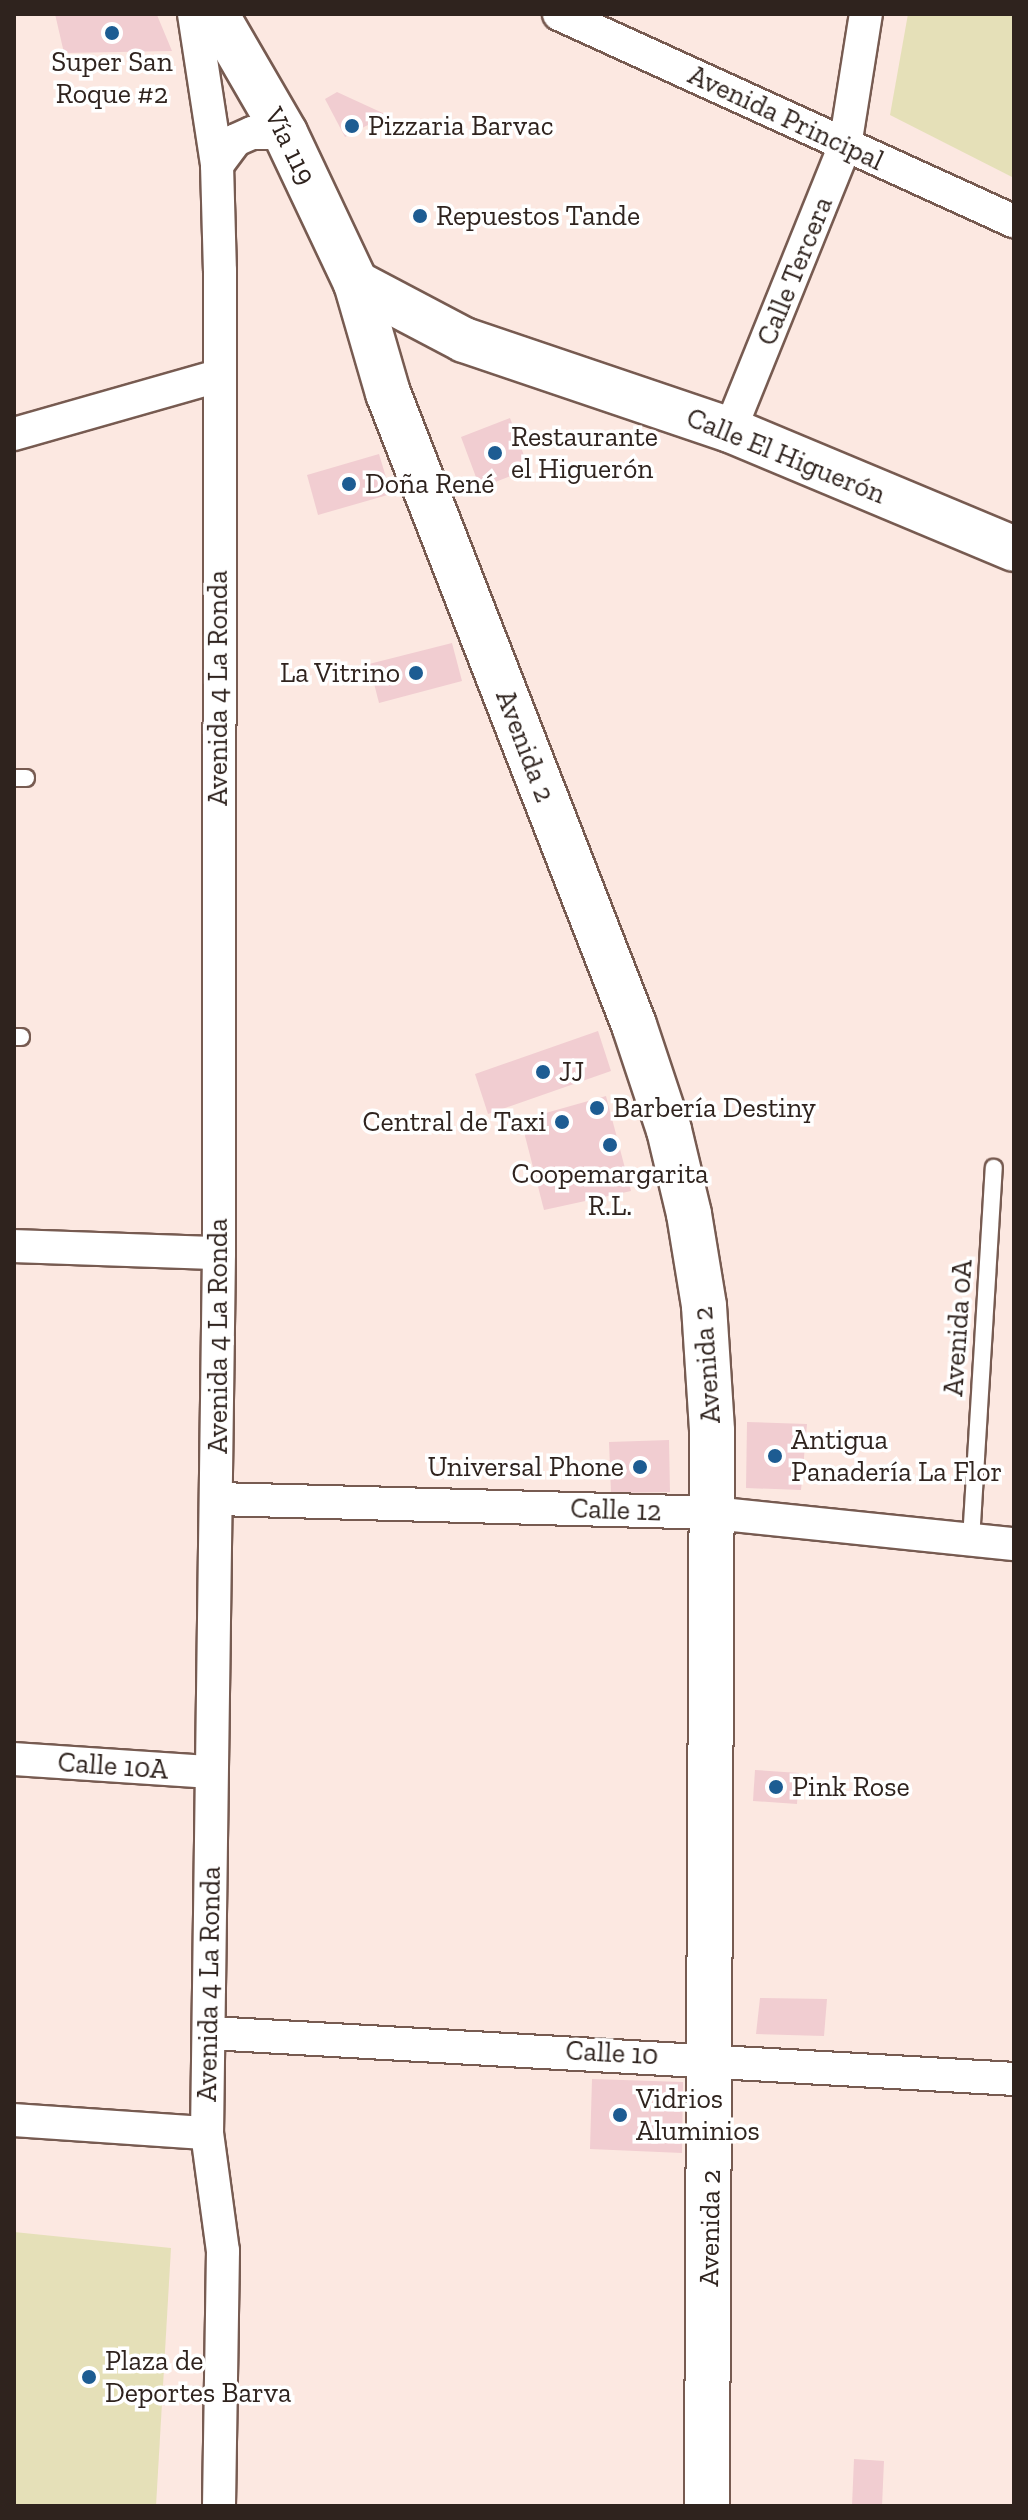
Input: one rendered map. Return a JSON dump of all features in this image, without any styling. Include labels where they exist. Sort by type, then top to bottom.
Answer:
[{"type":"main road","name":"Vía 119","points":[[216,14],[285,133],[356,283]]},
{"type":"main road","name":"Calle El Higuerón","points":[[356,283],[464,340],[730,430],[1014,549]]},
{"type":"main road","name":"Avenida 2","points":[[356,283],[388,393],[628,1011],[669,1130],[704,1306],[713,1513],[707,2506]]},
{"type":"main road","name":"Calle El Higuerón","points":[[388,393],[403,346],[422,336],[464,340]]},
{"type":"street","name":"Avenida 4 La Ronda","points":[[194,14],[217,165],[219,1253],[207,2133],[223,2251],[219,2506]]},
{"type":"street","name":"Calle Tercera","points":[[730,430],[845,146],[866,14]]},
{"type":"street","name":"Avenida Principal","points":[[573,17],[845,146],[1014,221]]},
{"type":"street","points":[[217,165],[236,140],[252,133],[285,133]]},
{"type":"street","points":[[14,434],[217,376]]},
{"type":"street","points":[[14,1246],[219,1253]]},
{"type":"street","name":"Calle 12","points":[[217,1499],[713,1513],[1014,1544]]},
{"type":"street","name":"Calle 10A","points":[[14,1759],[211,1772]]},
{"type":"street","name":"Calle 10","points":[[210,2033],[712,2058],[1014,2079]]},
{"type":"street","points":[[14,2120],[207,2133]]},
{"type":"lane","name":"Avenida 0A","points":[[971,1540],[994,1168]]},
{"type":"shaded area","points":[[908,14],[1014,14],[1014,178],[890,115]]},
{"type":"shaded area","name":"Plaza de Deportes Barva","points":[[14,2232],[171,2248],[156,2506],[14,2506]]},
{"type":"building","name":"Super San Roque #2","points":[[55,14],[157,15],[172,51],[64,53]]},
{"type":"building","name":"Pizzaria Barvac","points":[[337,92],[387,115],[345,137],[325,99]]},
{"type":"building","name":"Restaurante el Higuerón","points":[[510,418],[529,469],[480,488],[461,437]]},
{"type":"building","name":"Doña René","points":[[379,454],[391,494],[318,515],[307,475]]},
{"type":"building","name":"La Vitrino","points":[[452,643],[462,681],[379,703],[369,664]]},
{"type":"building","name":"JJ","points":[[598,1031],[611,1071],[488,1114],[475,1074]]},
{"type":"building","points":[[606,1096],[631,1191],[544,1210],[525,1136],[528,1118]]},
{"type":"building","name":"Antigua Panadería La Flor","points":[[747,1422],[807,1424],[801,1490],[746,1488]]},
{"type":"building","name":"Universal Phone","points":[[669,1440],[670,1492],[611,1493],[609,1442]]},
{"type":"building","name":"Pink Rose","points":[[755,1770],[799,1773],[797,1804],[753,1801]]},
{"type":"building","points":[[760,1998],[827,1999],[824,2036],[756,2034]]},
{"type":"building","name":"Vidrios Aluminios","points":[[592,2079],[683,2082],[682,2153],[590,2149]]},
{"type":"building","points":[[854,2459],[884,2461],[882,2506],[852,2506]]},
{"type":"place","name":"Super San Roque #2","points":[[112,33]]},
{"type":"place","name":"Pizzaria Barvac","points":[[352,126]]},
{"type":"place","name":"Repuestos Tande","points":[[420,216]]},
{"type":"place","name":"Restaurante el Higuerón","points":[[495,453]]},
{"type":"place","name":"Doña René","points":[[349,484]]},
{"type":"place","name":"La Vitrino","points":[[416,673]]},
{"type":"place","name":"JJ","points":[[543,1072]]},
{"type":"place","name":"Barbería Destiny","points":[[597,1108]]},
{"type":"place","name":"Central de Taxi","points":[[562,1122]]},
{"type":"place","name":"Coopemargarita R.L.","points":[[610,1145]]},
{"type":"place","name":"Antigua Panadería La Flor","points":[[775,1456]]},
{"type":"place","name":"Universal Phone","points":[[640,1467]]},
{"type":"place","name":"Pink Rose","points":[[776,1787]]},
{"type":"place","name":"Vidrios Aluminios","points":[[620,2115]]},
{"type":"place","name":"Plaza de Deportes Barva","points":[[89,2377]]}]
